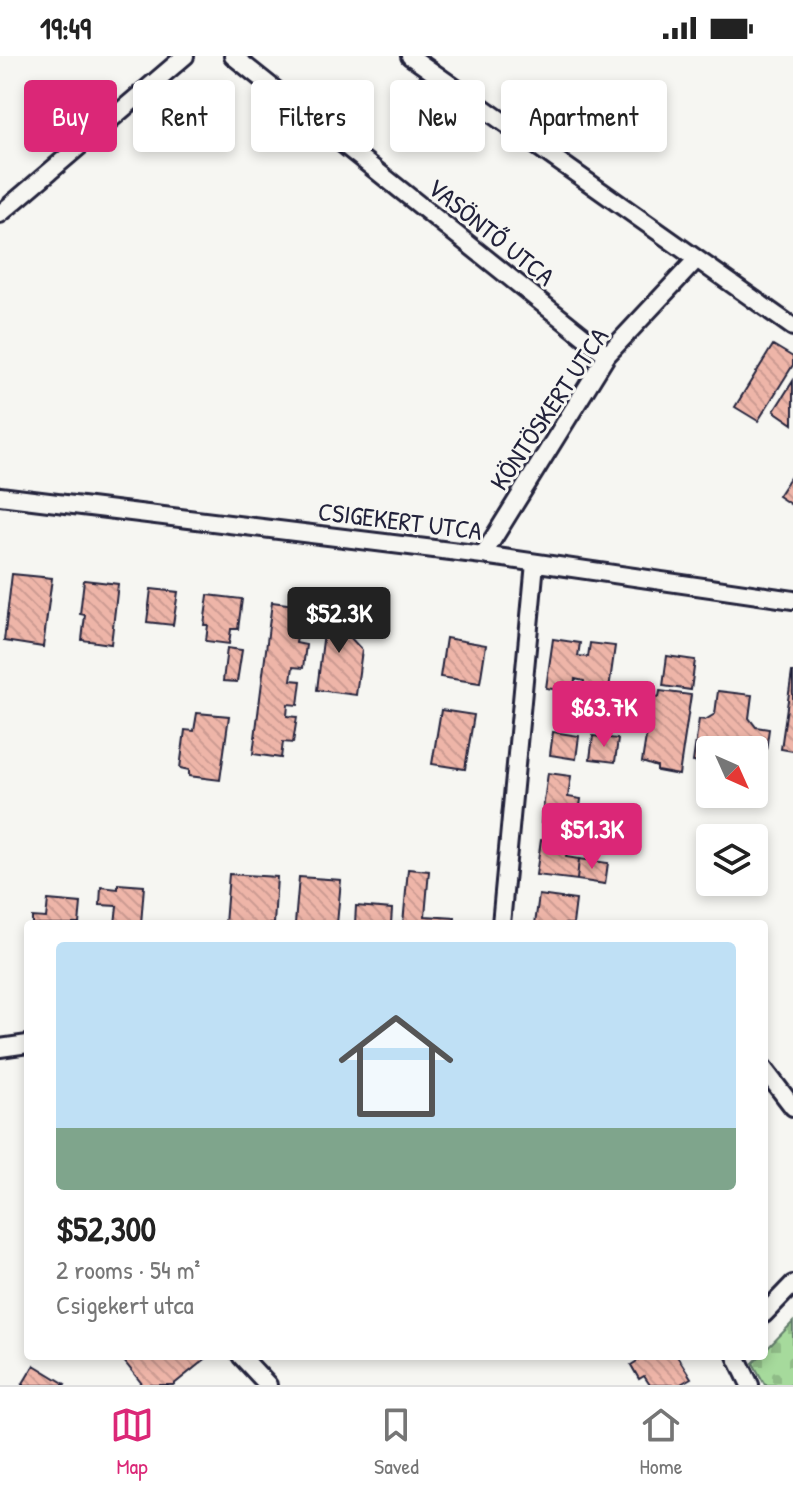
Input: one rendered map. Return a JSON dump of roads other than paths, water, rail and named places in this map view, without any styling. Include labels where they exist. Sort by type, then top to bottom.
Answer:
[{"type":"street","points":[[0,214],[185,56]]},
{"type":"street","name":"VASÖNTŐ UTCA","points":[[233,56],[607,355]]},
{"type":"street","points":[[410,56],[793,327]]},
{"type":"street","name":"KÖNTÖSKERT UTCA","points":[[483,555],[607,355],[696,260]]},
{"type":"street","name":"CSIGEKERT UTCA","points":[[0,496],[483,555],[793,600]]},
{"type":"street","points":[[501,920],[535,563]]},
{"type":"street","points":[[0,1048],[24,1047]]},
{"type":"street","points":[[768,1074],[793,1107]]},
{"type":"street","points":[[768,1310],[793,1284]]},
{"type":"street","points":[[245,1360],[268,1385]]},
{"type":"street","points":[[738,1360],[750,1385]]}]
